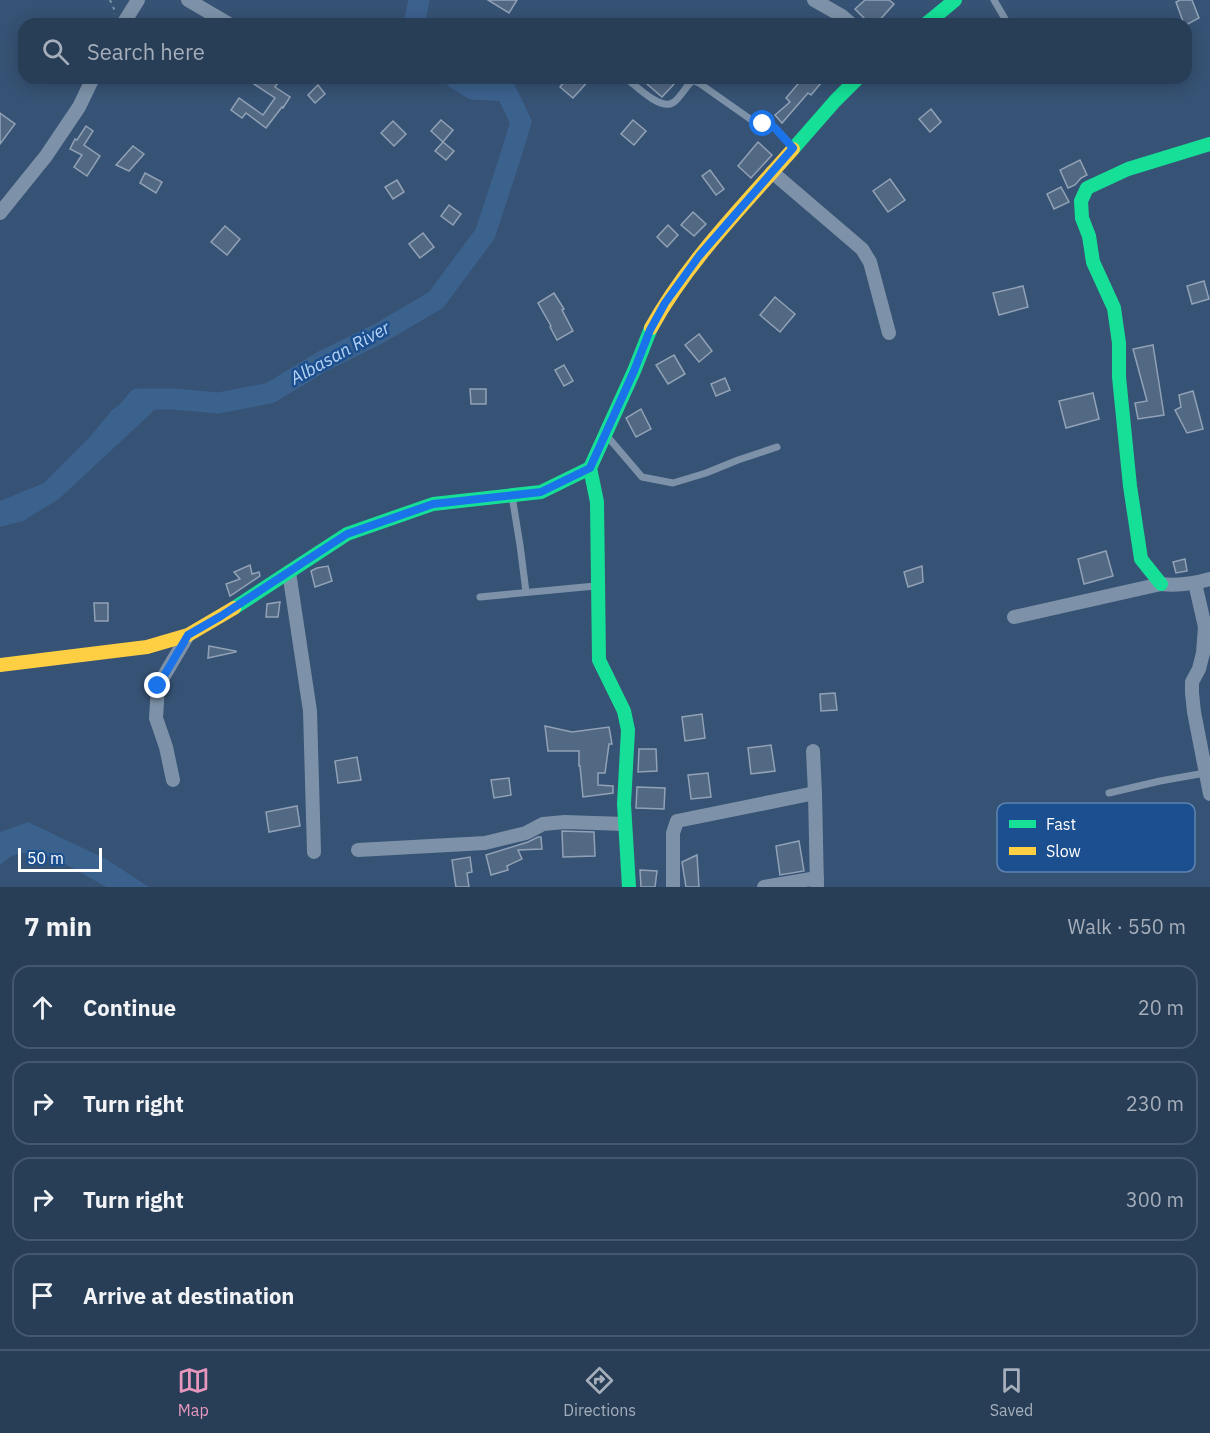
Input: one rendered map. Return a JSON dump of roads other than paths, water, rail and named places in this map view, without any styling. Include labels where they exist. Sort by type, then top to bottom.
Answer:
[{"type":"street","points":[[121,18],[138,0]]},
{"type":"street","points":[[188,0],[220,18]]},
{"type":"street","points":[[814,0],[845,18]]},
{"type":"street","points":[[933,18],[955,0]]},
{"type":"street","points":[[0,213],[46,156],[79,107],[90,84]]},
{"type":"street","points":[[629,887],[624,804],[628,730],[624,711],[598,660],[597,502],[590,468],[650,330],[665,303],[699,256],[852,84]]},
{"type":"street","points":[[1161,584],[1141,559],[1130,486],[1119,377],[1119,343],[1114,308],[1093,262],[1089,236],[1082,218],[1081,201],[1087,188],[1128,169],[1210,144]]},
{"type":"street","points":[[772,172],[862,249],[870,262],[889,333]]},
{"type":"street","points":[[0,665],[147,647],[188,635],[347,534],[433,504],[541,492],[590,468]]},
{"type":"street","points":[[289,572],[310,711],[314,852]]},
{"type":"street","points":[[1014,616],[1161,584],[1178,586],[1210,579]]},
{"type":"street","points":[[1195,583],[1204,627],[1203,653],[1199,669],[1192,682],[1192,693],[1210,794]]},
{"type":"street","points":[[173,780],[166,747],[156,718],[158,686],[188,635]]},
{"type":"street","points":[[764,887],[817,882],[813,751]]},
{"type":"street","points":[[674,887],[673,833],[677,821],[815,793]]},
{"type":"street","points":[[358,850],[485,843],[526,833],[543,824],[565,822],[625,824]]},
{"type":"lane","points":[[994,0],[1004,18]]},
{"type":"lane","points":[[634,84],[659,103],[668,104],[674,102],[688,84]]},
{"type":"lane","points":[[700,84],[753,122],[774,127],[793,148]]},
{"type":"lane","points":[[606,434],[642,477],[673,483],[777,447]]},
{"type":"lane","points":[[512,495],[526,592]]},
{"type":"lane","points":[[480,597],[597,586]]},
{"type":"lane","points":[[1109,793],[1205,773]]},
{"type":"water","points":[[137,392],[161,404],[59,499],[23,521],[0,527],[0,501],[44,483],[88,439],[112,410]]},
{"type":"water","points":[[28,822],[106,859],[149,887],[106,887],[47,856],[21,853],[10,857],[0,865],[0,832]]},
{"type":"waterway","name":"Albasan River","points":[[415,18],[419,0]]},
{"type":"waterway","name":"Albasan River","points":[[128,411],[138,399],[218,403],[270,393],[323,361],[378,334],[436,300],[485,234],[521,122],[506,91],[473,89],[465,84]]}]
